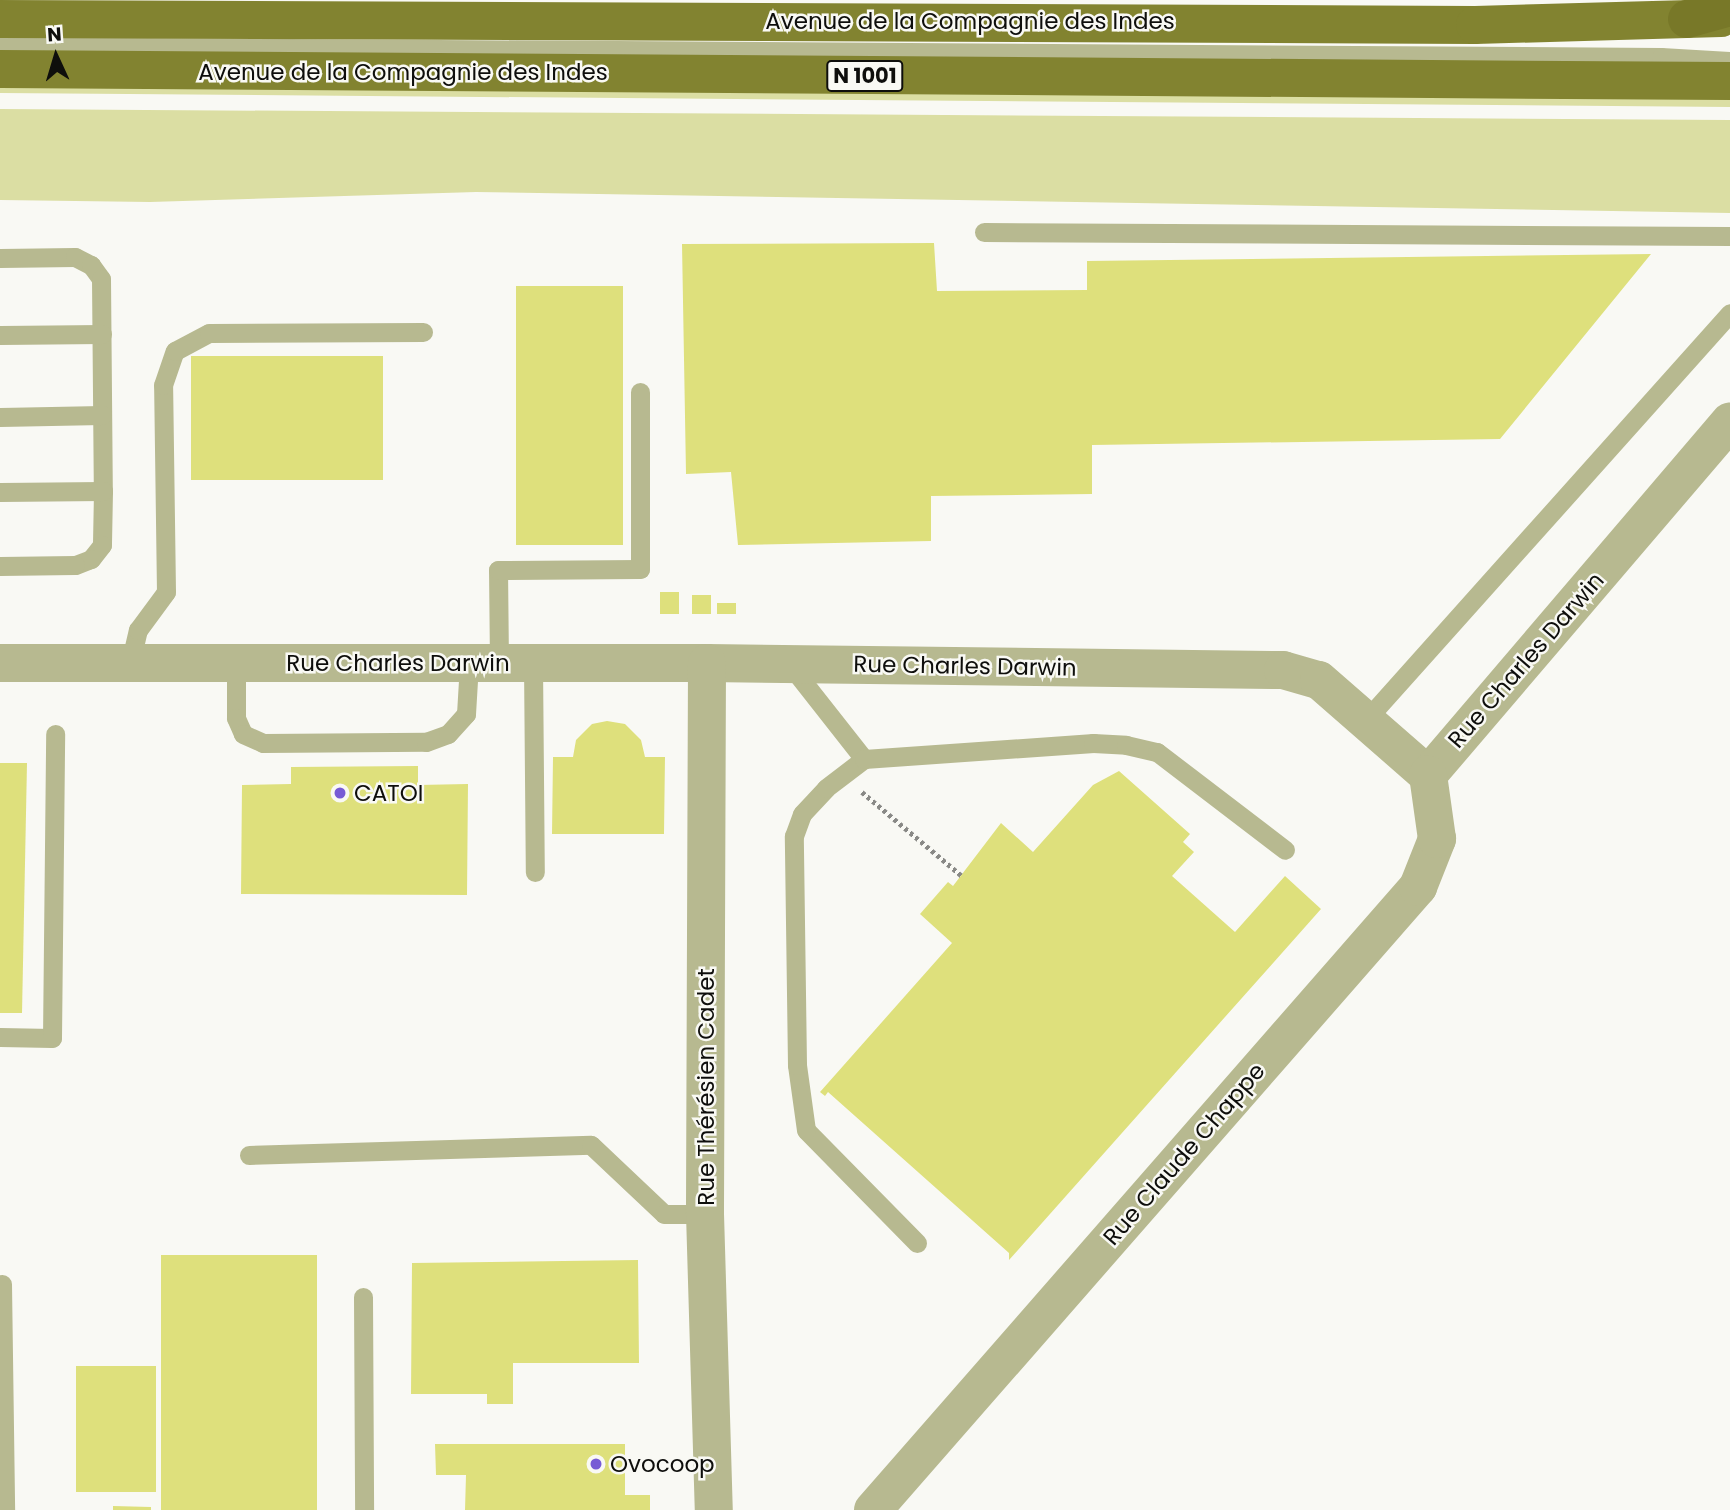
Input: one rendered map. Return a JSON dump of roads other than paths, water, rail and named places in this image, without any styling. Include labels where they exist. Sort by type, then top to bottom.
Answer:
[{"type":"highway","points":[[1687,19],[1730,7]]},
{"type":"main road","name":"Avenue de la Compagnie des Indes","points":[[0,19],[1475,25],[1730,18]]},
{"type":"main road","name":"Avenue de la Compagnie des Indes","points":[[0,69],[1730,81]]},
{"type":"street","name":"Rue Charles Darwin","points":[[0,663],[707,663],[1283,670],[1318,680],[1428,775],[1730,422]]},
{"type":"street","name":"Rue Thérésien Cadet","points":[[707,663],[705,1214],[714,1510]]},
{"type":"street","name":"Rue Claude Chappe","points":[[873,1510],[1418,887],[1437,839],[1428,775]]},
{"type":"lane","name":"Avenue de la Compagnie des Indes","points":[[0,46],[1661,57],[1730,61]]},
{"type":"lane","name":"Avenue de la Compagnie des Indes","points":[[1661,57],[1730,52]]},
{"type":"lane","points":[[984,232],[1730,236]]},
{"type":"lane","points":[[0,258],[75,257],[90,265],[101,279],[103,491],[102,545],[91,559],[75,565],[0,566]]},
{"type":"lane","points":[[1365,721],[1730,313]]},
{"type":"lane","points":[[130,664],[138,630],[166,592],[163,385],[175,351],[209,333],[423,332]]},
{"type":"lane","points":[[0,335],[102,334]]},
{"type":"lane","points":[[535,872],[500,663],[498,570],[640,569],[640,392]]},
{"type":"lane","points":[[0,417],[102,415]]},
{"type":"lane","points":[[0,492],[103,491]]},
{"type":"lane","points":[[236,663],[236,718],[243,734],[263,743],[426,742],[448,734],[466,714],[500,663]]},
{"type":"lane","points":[[790,664],[864,759]]},
{"type":"lane","points":[[0,1037],[52,1038],[55,734]]},
{"type":"lane","points":[[917,1243],[806,1130],[797,1065],[794,836],[802,814],[842,775],[864,759],[1093,743],[1126,745],[1157,752],[1285,850]]},
{"type":"lane","points":[[249,1155],[590,1145],[664,1214],[705,1214]]},
{"type":"lane","points":[[2,1284],[5,1510]]},
{"type":"lane","points":[[363,1297],[364,1510]]},
{"type":"place","name":"CATOI","points":[[340,793]]},
{"type":"place","name":"Ovocoop","points":[[596,1464]]}]
